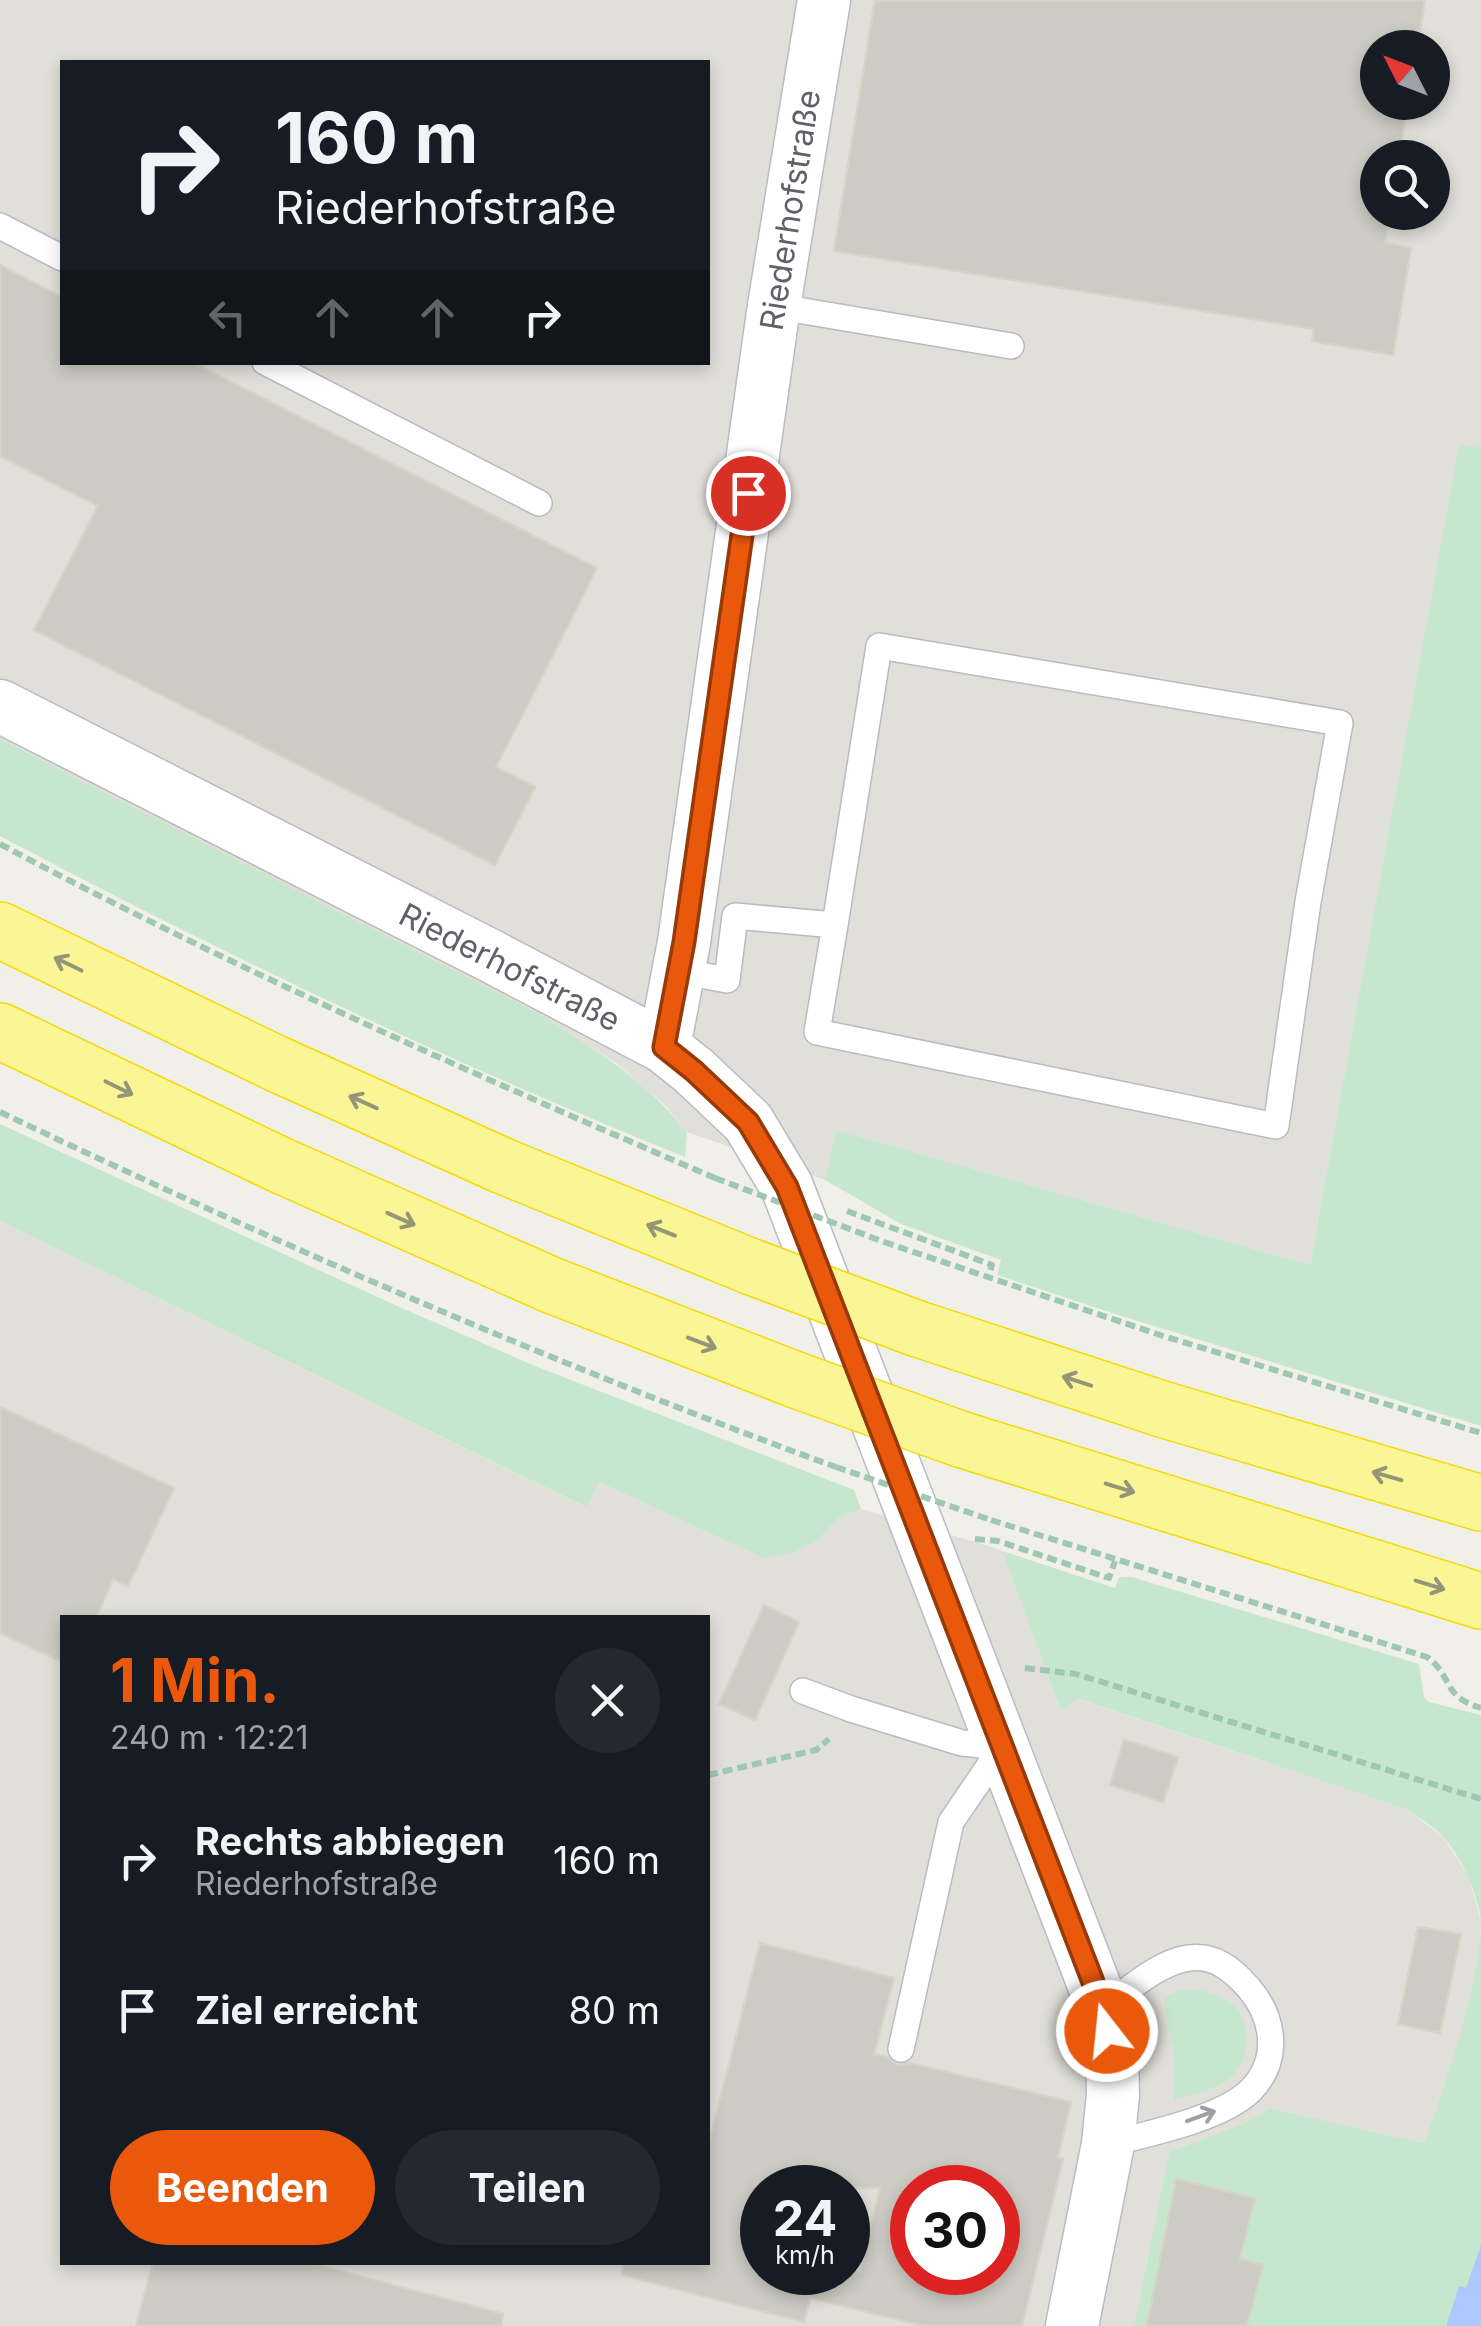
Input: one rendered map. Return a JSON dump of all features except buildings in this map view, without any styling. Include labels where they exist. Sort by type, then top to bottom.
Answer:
[{"type":"highway","points":[[0,930],[275,1063],[486,1158],[752,1267],[918,1329],[1165,1410],[1481,1504]]},
{"type":"highway","points":[[0,1031],[280,1166],[552,1285],[796,1380],[960,1439],[1481,1601]]},
{"type":"street","name":"Riederhofstraße","points":[[0,706],[664,1047],[679,971],[774,306],[824,0]]},
{"type":"street","points":[[664,1047],[748,1122],[787,1187],[1103,2008],[1112,2053],[1114,2095],[1072,2326]]},
{"type":"lane","points":[[0,226],[60,257]]},
{"type":"lane","points":[[774,306],[1011,346]]},
{"type":"lane","points":[[271,365],[539,504]]},
{"type":"lane","points":[[879,646],[1340,723],[1308,902],[1276,1126],[817,1032],[835,925],[879,646]]},
{"type":"lane","points":[[679,971],[727,980],[735,916],[835,925]]},
{"type":"lane","points":[[803,1691],[962,1743],[1002,1747],[951,1822],[901,2049]]},
{"type":"lane","points":[[1103,2008],[1161,1968],[1186,1958],[1213,1959],[1236,1974],[1258,1999],[1270,2022],[1272,2047],[1264,2072],[1249,2091],[1226,2106],[1166,2129],[1108,2144]]},
{"type":"path","points":[[0,844],[304,996],[715,1178],[988,1279],[1481,1433]]},
{"type":"path","points":[[0,1112],[407,1298],[660,1400],[836,1467],[991,1520],[1427,1657],[1435,1663],[1456,1698],[1481,1708]]},
{"type":"path","points":[[898,1232],[992,1265],[988,1279]]},
{"type":"path","points":[[998,1541],[1109,1578],[1114,1561]]},
{"type":"path","points":[[970,1661],[1076,1674],[1481,1798]]},
{"type":"path","points":[[710,1775],[816,1750],[833,1736],[851,1709]]},
{"type":"shaded area","points":[[0,0],[1481,0],[1481,448],[1459,445],[1310,1265],[836,1130],[825,1180],[687,1132],[666,1106],[616,1063],[532,1010],[0,739]]},
{"type":"shaded area","points":[[0,1221],[585,1507],[599,1482],[763,1558],[817,1541],[838,1518],[861,1509],[1002,1550],[1061,1709],[1078,1699],[1408,1810],[1443,1837],[1469,1877],[1481,1922],[1479,1967],[1463,2030],[1424,2143],[1270,2108],[1249,2121],[1169,2152],[1134,2326],[0,2326]]},
{"type":"green space","points":[[1459,444],[1481,448],[1481,1426],[997,1275],[1001,1260],[901,1224],[825,1180],[836,1130],[1310,1265]]},
{"type":"green space","points":[[0,739],[532,1010],[595,1050],[653,1095],[687,1132],[685,1157],[338,1006],[0,836]]},
{"type":"green space","points":[[0,1124],[535,1366],[854,1490],[861,1509],[838,1518],[817,1541],[789,1554],[763,1558],[599,1482],[586,1507],[0,1221]]},
{"type":"green space","points":[[1002,1551],[1115,1588],[1119,1577],[1132,1577],[1419,1664],[1424,1697],[1429,1702],[1481,1715],[1481,1921],[1473,1888],[1457,1856],[1432,1826],[1408,1810],[1079,1699],[1061,1710]]},
{"type":"green space","points":[[1481,1921],[1481,2244],[1466,2289],[1459,2287],[1446,2326],[1134,2326],[1169,2152],[1249,2121],[1270,2108],[1424,2143],[1469,2003]]},
{"type":"green space","points":[[1197,1989],[1225,1999],[1239,2012],[1246,2030],[1246,2050],[1238,2068],[1226,2081],[1174,2100],[1174,2050],[1163,1997]]},
{"type":"water","points":[[1481,2244],[1481,2326],[1446,2326],[1459,2286],[1466,2288]]},
{"type":"route","points":[[748,493],[684,942],[664,1047],[748,1122],[787,1187],[1103,2008],[1107,2031]]}]
